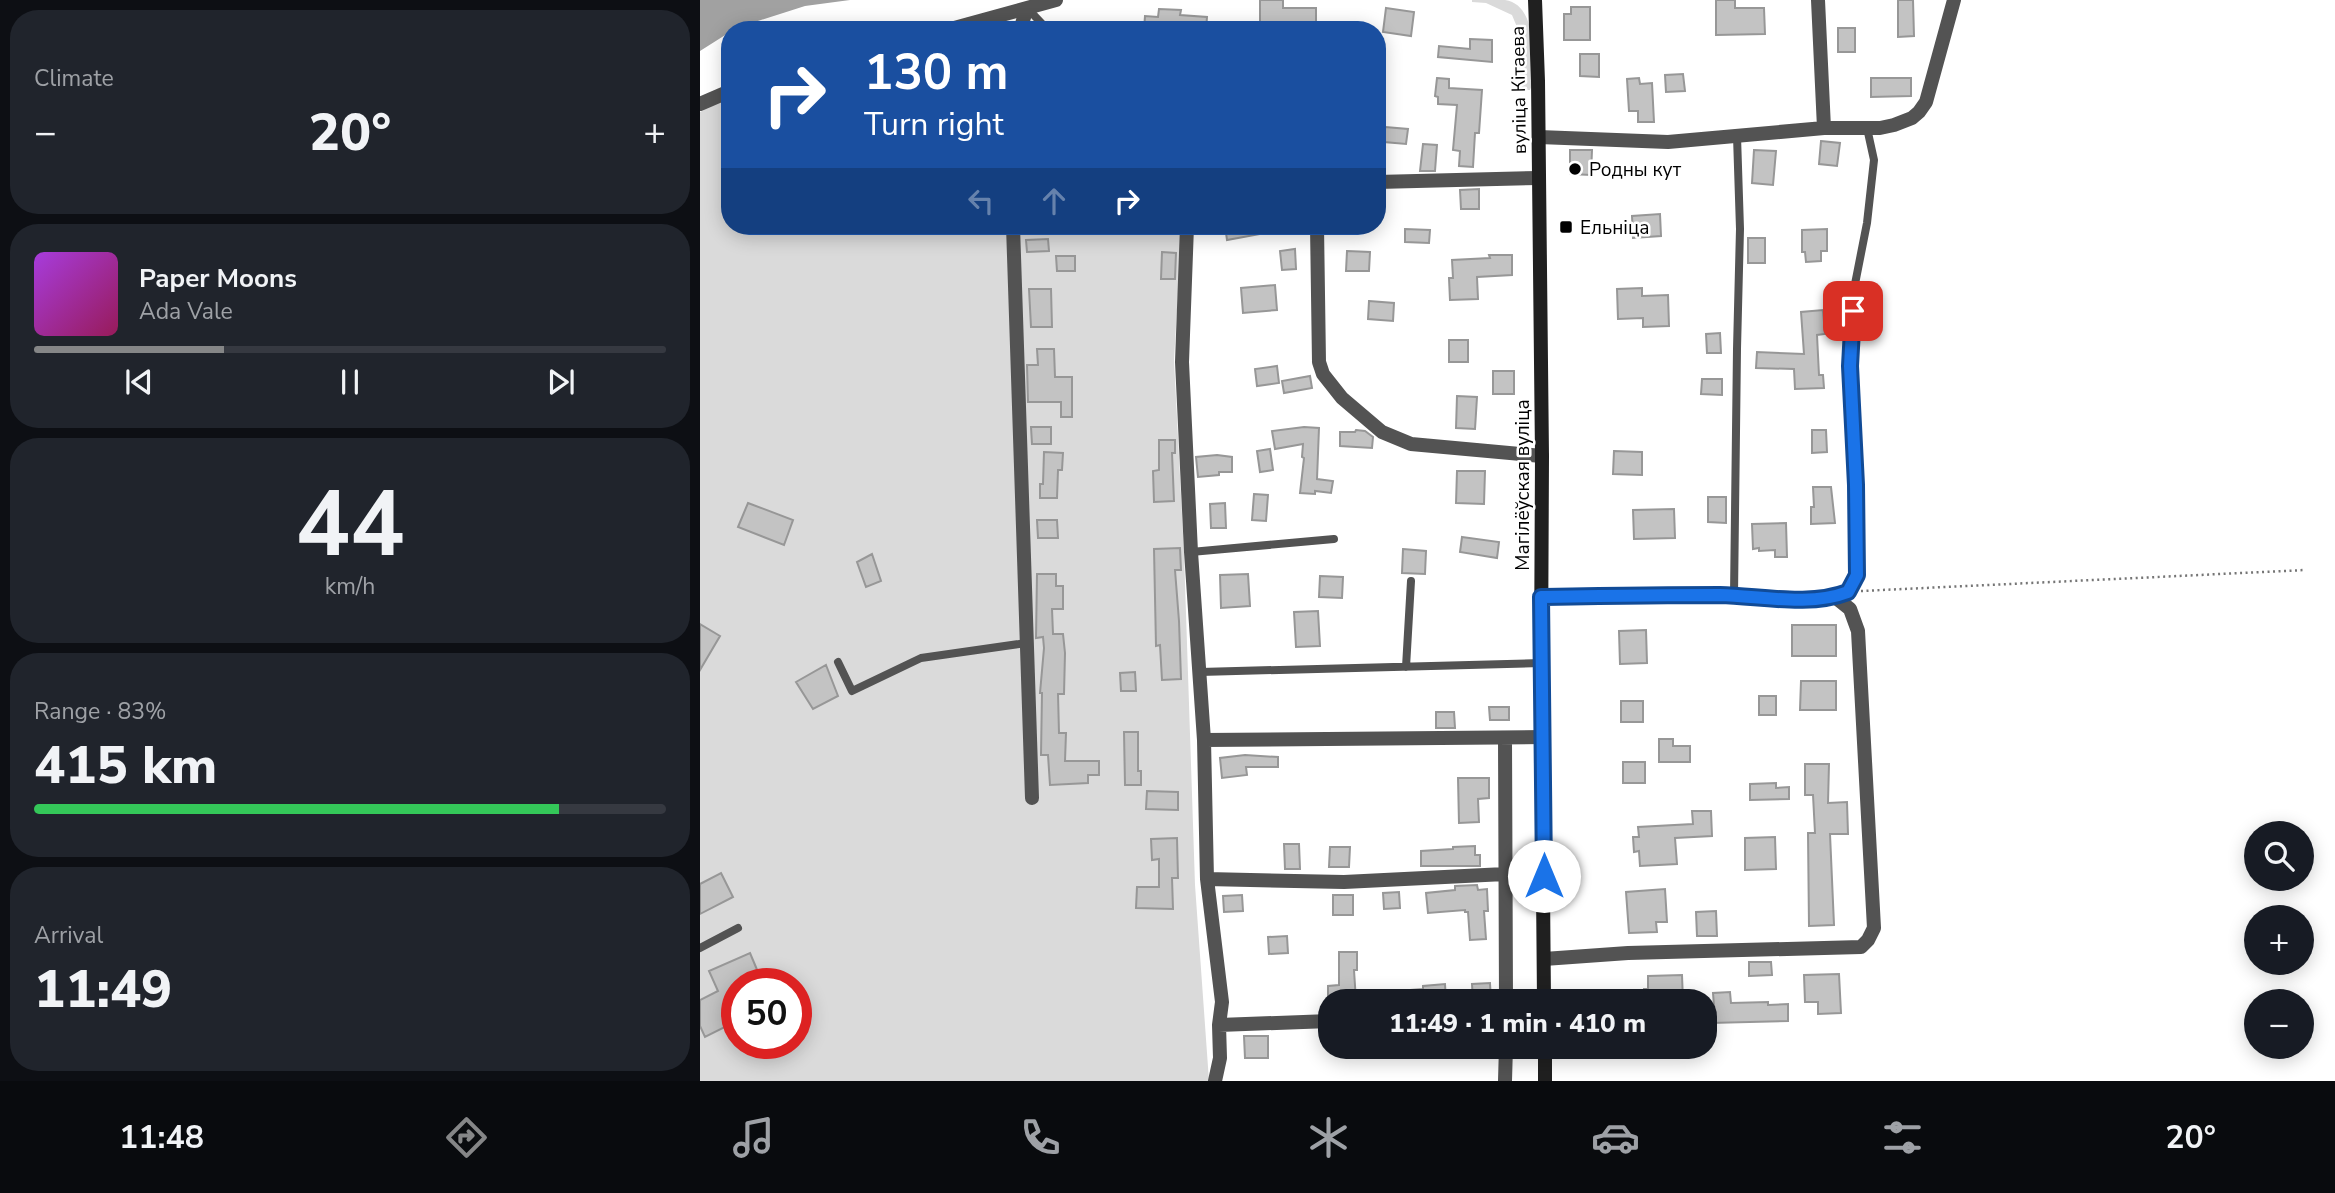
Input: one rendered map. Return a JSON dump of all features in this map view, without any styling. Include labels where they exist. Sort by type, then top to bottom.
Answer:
[{"type":"main road","name":"вуліца Кітаева","points":[[1535,0],[1539,178]]},
{"type":"main road","name":"Магілёўская вуліца","points":[[1539,178],[1544,989]]},
{"type":"main road","points":[[1545,1059],[1545,1081]]},
{"type":"street","points":[[980,21],[1056,0]]},
{"type":"street","points":[[1818,0],[1824,128]]},
{"type":"street","points":[[1539,137],[1668,142],[1824,128],[1894,125],[1912,118],[1929,96],[1954,0]]},
{"type":"street","points":[[1023,21],[1027,8]]},
{"type":"street","points":[[700,104],[721,95]]},
{"type":"street","points":[[1386,182],[1539,178]]},
{"type":"street","points":[[1013,235],[1032,798]]},
{"type":"street","points":[[1188,235],[1182,362],[1191,552],[1205,740],[1207,879],[1222,1002],[1219,1025],[1220,1058],[1214,1081]]},
{"type":"street","points":[[1317,235],[1319,362],[1323,374],[1342,398],[1382,432],[1411,444],[1542,456]]},
{"type":"street","points":[[1541,597],[1734,596],[1812,599],[1842,594],[1858,631],[1874,928],[1861,947],[1628,953],[1544,959]]},
{"type":"street","points":[[1205,740],[1543,737]]},
{"type":"street","points":[[1505,738],[1506,989]]},
{"type":"street","points":[[1207,879],[1344,883],[1505,874]]},
{"type":"street","points":[[1219,1025],[1318,1021]]},
{"type":"street","points":[[1505,1081],[1506,1059]]},
{"type":"lane","points":[[1027,8],[1039,21]]},
{"type":"lane","points":[[1842,594],[1857,575],[1850,366],[1855,284],[1867,223],[1874,160],[1867,128]]},
{"type":"lane","points":[[1734,596],[1740,229],[1737,135]]},
{"type":"lane","points":[[1191,552],[1334,539]]},
{"type":"lane","points":[[1406,667],[1411,581]]},
{"type":"lane","points":[[838,662],[852,691],[921,658],[1027,643]]},
{"type":"lane","points":[[1200,672],[1541,663]]},
{"type":"lane","points":[[700,948],[738,928]]},
{"type":"path","points":[[1842,594],[2305,570]]},
{"type":"shaded area","points":[[700,0],[850,0],[805,6],[758,21],[721,21],[721,38],[700,51]]},
{"type":"shaded area","points":[[1472,0],[1505,0],[1516,4],[1523,12],[1531,34],[1533,82],[1530,90],[1520,90],[1517,27],[1512,15],[1486,3]]},
{"type":"shaded area","points":[[721,102],[721,235],[1181,235],[1174,360],[1184,553],[1195,885],[1209,1081],[700,1081],[700,112]]},
{"type":"building","points":[[1260,0],[1283,0],[1283,8],[1316,8],[1316,21],[1260,21]]},
{"type":"building","points":[[1716,0],[1735,0],[1735,8],[1764,8],[1765,34],[1716,35]]},
{"type":"building","points":[[1898,0],[1913,0],[1914,36],[1898,37]]},
{"type":"building","points":[[1571,7],[1590,7],[1590,40],[1564,40],[1564,14],[1571,14]]},
{"type":"building","points":[[1386,8],[1414,12],[1411,36],[1386,32]]},
{"type":"building","points":[[1159,9],[1181,10],[1180,15],[1207,17],[1207,21],[1145,21],[1145,16],[1158,17]]},
{"type":"building","points":[[1838,28],[1855,28],[1855,52],[1838,52]]},
{"type":"building","points":[[1470,39],[1492,40],[1492,62],[1438,57],[1439,46],[1470,49]]},
{"type":"building","points":[[1580,54],[1599,54],[1599,77],[1580,76]]},
{"type":"building","points":[[1683,74],[1685,91],[1666,92],[1665,75]]},
{"type":"building","points":[[1437,78],[1449,79],[1449,88],[1482,90],[1473,167],[1459,166],[1460,151],[1453,150],[1457,105],[1438,104],[1438,97],[1435,96]]},
{"type":"building","points":[[1639,78],[1640,84],[1652,83],[1654,122],[1638,122],[1638,111],[1629,111],[1627,79]]},
{"type":"building","points":[[1871,78],[1911,78],[1911,96],[1871,97]]},
{"type":"building","points":[[1386,127],[1408,129],[1406,144],[1386,142]]},
{"type":"building","points":[[1821,141],[1840,143],[1837,166],[1819,164]]},
{"type":"building","points":[[1423,144],[1437,145],[1435,171],[1420,171]]},
{"type":"building","points":[[1570,150],[1592,150],[1591,175],[1570,174]]},
{"type":"building","points":[[1754,150],[1776,151],[1773,185],[1752,183]]},
{"type":"building","points":[[1479,189],[1479,209],[1461,209],[1460,190]]},
{"type":"building","points":[[1660,214],[1661,236],[1633,238],[1632,216]]},
{"type":"building","points":[[1405,229],[1430,230],[1429,243],[1405,242]]},
{"type":"building","points":[[1827,229],[1827,251],[1821,251],[1821,261],[1806,262],[1805,252],[1802,252],[1802,230]]},
{"type":"building","points":[[1226,235],[1254,235],[1227,240]]},
{"type":"building","points":[[1748,238],[1765,238],[1765,263],[1748,263]]},
{"type":"building","points":[[1048,239],[1049,251],[1027,252],[1026,240]]},
{"type":"building","points":[[1295,249],[1296,269],[1282,270],[1280,251]]},
{"type":"building","points":[[1347,251],[1370,252],[1369,271],[1346,271]]},
{"type":"building","points":[[1162,252],[1176,253],[1175,279],[1161,279]]},
{"type":"building","points":[[1489,255],[1512,255],[1512,275],[1477,277],[1478,299],[1450,300],[1452,260],[1490,258]]},
{"type":"building","points":[[1056,256],[1075,256],[1075,271],[1057,271]]},
{"type":"building","points":[[1275,285],[1277,310],[1243,313],[1241,288]]},
{"type":"building","points":[[1642,288],[1642,296],[1668,295],[1669,326],[1643,327],[1643,318],[1618,319],[1617,289]]},
{"type":"building","points":[[1029,289],[1051,289],[1052,327],[1031,327]]},
{"type":"building","points":[[1369,301],[1394,303],[1393,321],[1368,319]]},
{"type":"building","points":[[1823,310],[1825,334],[1817,335],[1819,375],[1823,375],[1824,388],[1795,389],[1794,369],[1756,368],[1757,352],[1804,354],[1801,312]]},
{"type":"building","points":[[1720,333],[1721,353],[1707,353],[1706,334]]},
{"type":"building","points":[[1449,340],[1468,340],[1468,362],[1449,362]]},
{"type":"building","points":[[1037,349],[1054,349],[1055,377],[1072,377],[1072,417],[1061,417],[1061,402],[1028,402],[1027,365],[1038,365]]},
{"type":"building","points":[[1277,366],[1279,383],[1257,386],[1255,369]]},
{"type":"building","points":[[1493,371],[1514,371],[1514,394],[1493,394]]},
{"type":"building","points":[[1310,376],[1312,388],[1284,393],[1282,381]]},
{"type":"building","points":[[1702,379],[1722,379],[1722,395],[1701,394]]},
{"type":"building","points":[[1457,396],[1477,397],[1475,429],[1456,428]]},
{"type":"building","points":[[1031,427],[1051,427],[1051,444],[1032,444]]},
{"type":"building","points":[[1319,428],[1317,479],[1333,481],[1331,493],[1300,493],[1303,444],[1275,449],[1272,431]]},
{"type":"building","points":[[1812,430],[1826,430],[1827,452],[1812,453]]},
{"type":"building","points":[[1365,431],[1373,437],[1372,448],[1340,446],[1340,432]]},
{"type":"building","points":[[1159,440],[1175,440],[1175,453],[1172,453],[1174,501],[1154,502],[1153,471],[1159,470]]},
{"type":"building","points":[[1270,449],[1273,470],[1260,472],[1257,451]]},
{"type":"building","points":[[1614,451],[1642,452],[1642,475],[1613,474]]},
{"type":"building","points":[[1044,452],[1063,453],[1062,470],[1058,470],[1057,498],[1040,498]]},
{"type":"building","points":[[1196,457],[1232,457],[1232,472],[1198,477]]},
{"type":"building","points":[[1457,471],[1485,471],[1484,504],[1456,503]]},
{"type":"building","points":[[1813,487],[1831,487],[1835,523],[1811,524]]},
{"type":"building","points":[[1254,494],[1268,495],[1266,521],[1252,520]]},
{"type":"building","points":[[1708,497],[1726,497],[1726,523],[1708,522]]},
{"type":"building","points":[[748,503],[793,520],[784,545],[738,527]]},
{"type":"building","points":[[1225,503],[1226,528],[1211,528],[1210,504]]},
{"type":"building","points":[[1674,509],[1675,538],[1634,539],[1633,510]]},
{"type":"building","points":[[1037,520],[1057,520],[1058,538],[1038,538]]},
{"type":"building","points":[[1786,523],[1787,557],[1775,557],[1775,550],[1753,549],[1752,524]]},
{"type":"building","points":[[1462,537],[1499,542],[1497,558],[1460,552]]},
{"type":"building","points":[[1180,548],[1181,570],[1175,570],[1181,679],[1162,680],[1160,645],[1156,646],[1154,549]]},
{"type":"building","points":[[1403,549],[1426,551],[1425,574],[1402,573]]},
{"type":"building","points":[[872,554],[881,581],[866,587],[857,562]]},
{"type":"building","points":[[1037,574],[1056,574],[1056,586],[1063,586],[1063,609],[1052,609],[1053,634],[1063,634],[1065,653],[1064,694],[1058,694],[1059,733],[1066,733],[1065,761],[1099,761],[1099,775],[1088,775],[1088,783],[1050,785],[1048,755],[1041,755],[1040,693],[1044,648],[1043,637],[1036,638]]},
{"type":"building","points":[[1248,574],[1250,606],[1221,608],[1220,575]]},
{"type":"building","points":[[1320,576],[1343,577],[1342,598],[1319,597]]},
{"type":"building","points":[[1318,611],[1320,646],[1296,647],[1294,612]]},
{"type":"building","points":[[700,624],[720,636],[700,670]]},
{"type":"building","points":[[1792,625],[1836,625],[1836,656],[1792,656]]},
{"type":"building","points":[[1646,630],[1647,663],[1620,664],[1619,631]]},
{"type":"building","points":[[826,665],[838,696],[813,709],[796,682]]},
{"type":"building","points":[[1135,672],[1136,691],[1121,691],[1120,673]]},
{"type":"building","points":[[1801,681],[1836,681],[1836,710],[1800,710]]},
{"type":"building","points":[[1759,696],[1776,696],[1776,715],[1759,715]]},
{"type":"building","points":[[1621,701],[1643,701],[1643,722],[1621,722]]},
{"type":"building","points":[[1489,707],[1509,707],[1509,720],[1490,720]]},
{"type":"building","points":[[1436,712],[1454,712],[1455,728],[1436,728]]},
{"type":"building","points":[[1124,732],[1138,732],[1138,771],[1141,771],[1141,785],[1125,785]]},
{"type":"building","points":[[1659,739],[1673,739],[1673,746],[1690,746],[1690,762],[1659,762]]},
{"type":"building","points":[[1245,755],[1278,757],[1278,767],[1246,767],[1247,775],[1222,778],[1220,758]]},
{"type":"building","points":[[1623,762],[1645,762],[1645,783],[1623,783]]},
{"type":"building","points":[[1805,764],[1829,764],[1828,803],[1847,802],[1848,834],[1830,834],[1834,925],[1809,926],[1808,833],[1815,833],[1813,795],[1805,795]]},
{"type":"building","points":[[1458,778],[1489,778],[1489,798],[1478,799],[1479,822],[1459,823]]},
{"type":"building","points":[[1776,783],[1776,788],[1789,787],[1789,799],[1750,800],[1750,784]]},
{"type":"building","points":[[1147,791],[1178,792],[1178,810],[1146,809]]},
{"type":"building","points":[[1692,811],[1711,811],[1712,836],[1675,838],[1677,864],[1640,866],[1639,851],[1634,852],[1633,837],[1639,837],[1638,827],[1693,824]]},
{"type":"building","points":[[1775,837],[1776,869],[1745,870],[1745,838]]},
{"type":"building","points":[[1177,838],[1178,878],[1172,878],[1173,909],[1136,908],[1137,887],[1159,887],[1159,859],[1152,860],[1151,839]]},
{"type":"building","points":[[1284,844],[1299,844],[1300,869],[1285,869]]},
{"type":"building","points":[[1475,846],[1475,855],[1480,855],[1480,866],[1421,866],[1421,851]]},
{"type":"building","points":[[1330,847],[1350,847],[1349,867],[1329,867]]},
{"type":"building","points":[[721,873],[733,897],[700,914],[700,884]]},
{"type":"building","points":[[1477,885],[1478,890],[1487,889],[1488,911],[1484,911],[1486,939],[1470,940],[1468,912],[1465,910],[1428,913],[1426,893],[1455,890],[1455,886]]},
{"type":"building","points":[[1665,889],[1667,922],[1656,922],[1657,932],[1629,933],[1626,892]]},
{"type":"building","points":[[1399,892],[1400,908],[1384,909],[1383,893]]},
{"type":"building","points":[[1242,895],[1243,911],[1224,912],[1223,896]]},
{"type":"building","points":[[1333,895],[1353,895],[1353,915],[1333,915]]},
{"type":"building","points":[[1716,911],[1717,936],[1697,936],[1696,912]]},
{"type":"building","points":[[1287,936],[1288,953],[1269,954],[1268,937]]},
{"type":"building","points":[[1339,952],[1357,952],[1357,970],[1354,970],[1355,989],[1328,989],[1328,986],[1339,985]]},
{"type":"building","points":[[750,953],[756,968],[721,968],[721,1029],[705,1037],[700,1026],[700,1000],[718,991],[709,971]]},
{"type":"building","points":[[1749,962],[1771,962],[1772,975],[1749,976]]},
{"type":"building","points":[[1839,974],[1841,1013],[1818,1014],[1818,1002],[1805,1002],[1804,975]]},
{"type":"building","points":[[1682,975],[1683,989],[1648,989],[1648,976]]},
{"type":"building","points":[[1490,983],[1490,989],[1472,989],[1472,984]]},
{"type":"building","points":[[1445,984],[1445,989],[1423,989],[1423,986]]},
{"type":"building","points":[[1730,992],[1731,1003],[1788,1004],[1788,1021],[1717,1023],[1717,993]]},
{"type":"building","points":[[1244,1036],[1268,1036],[1268,1058],[1245,1058]]},
{"type":"place","name":"Родны кут","points":[[1575,169]]},
{"type":"place","name":"Ельніца","points":[[1566,227]]},
{"type":"route","points":[[1544,876],[1541,597],[1721,595],[1812,599],[1835,597],[1848,592],[1857,575],[1850,366],[1853,311]]}]
